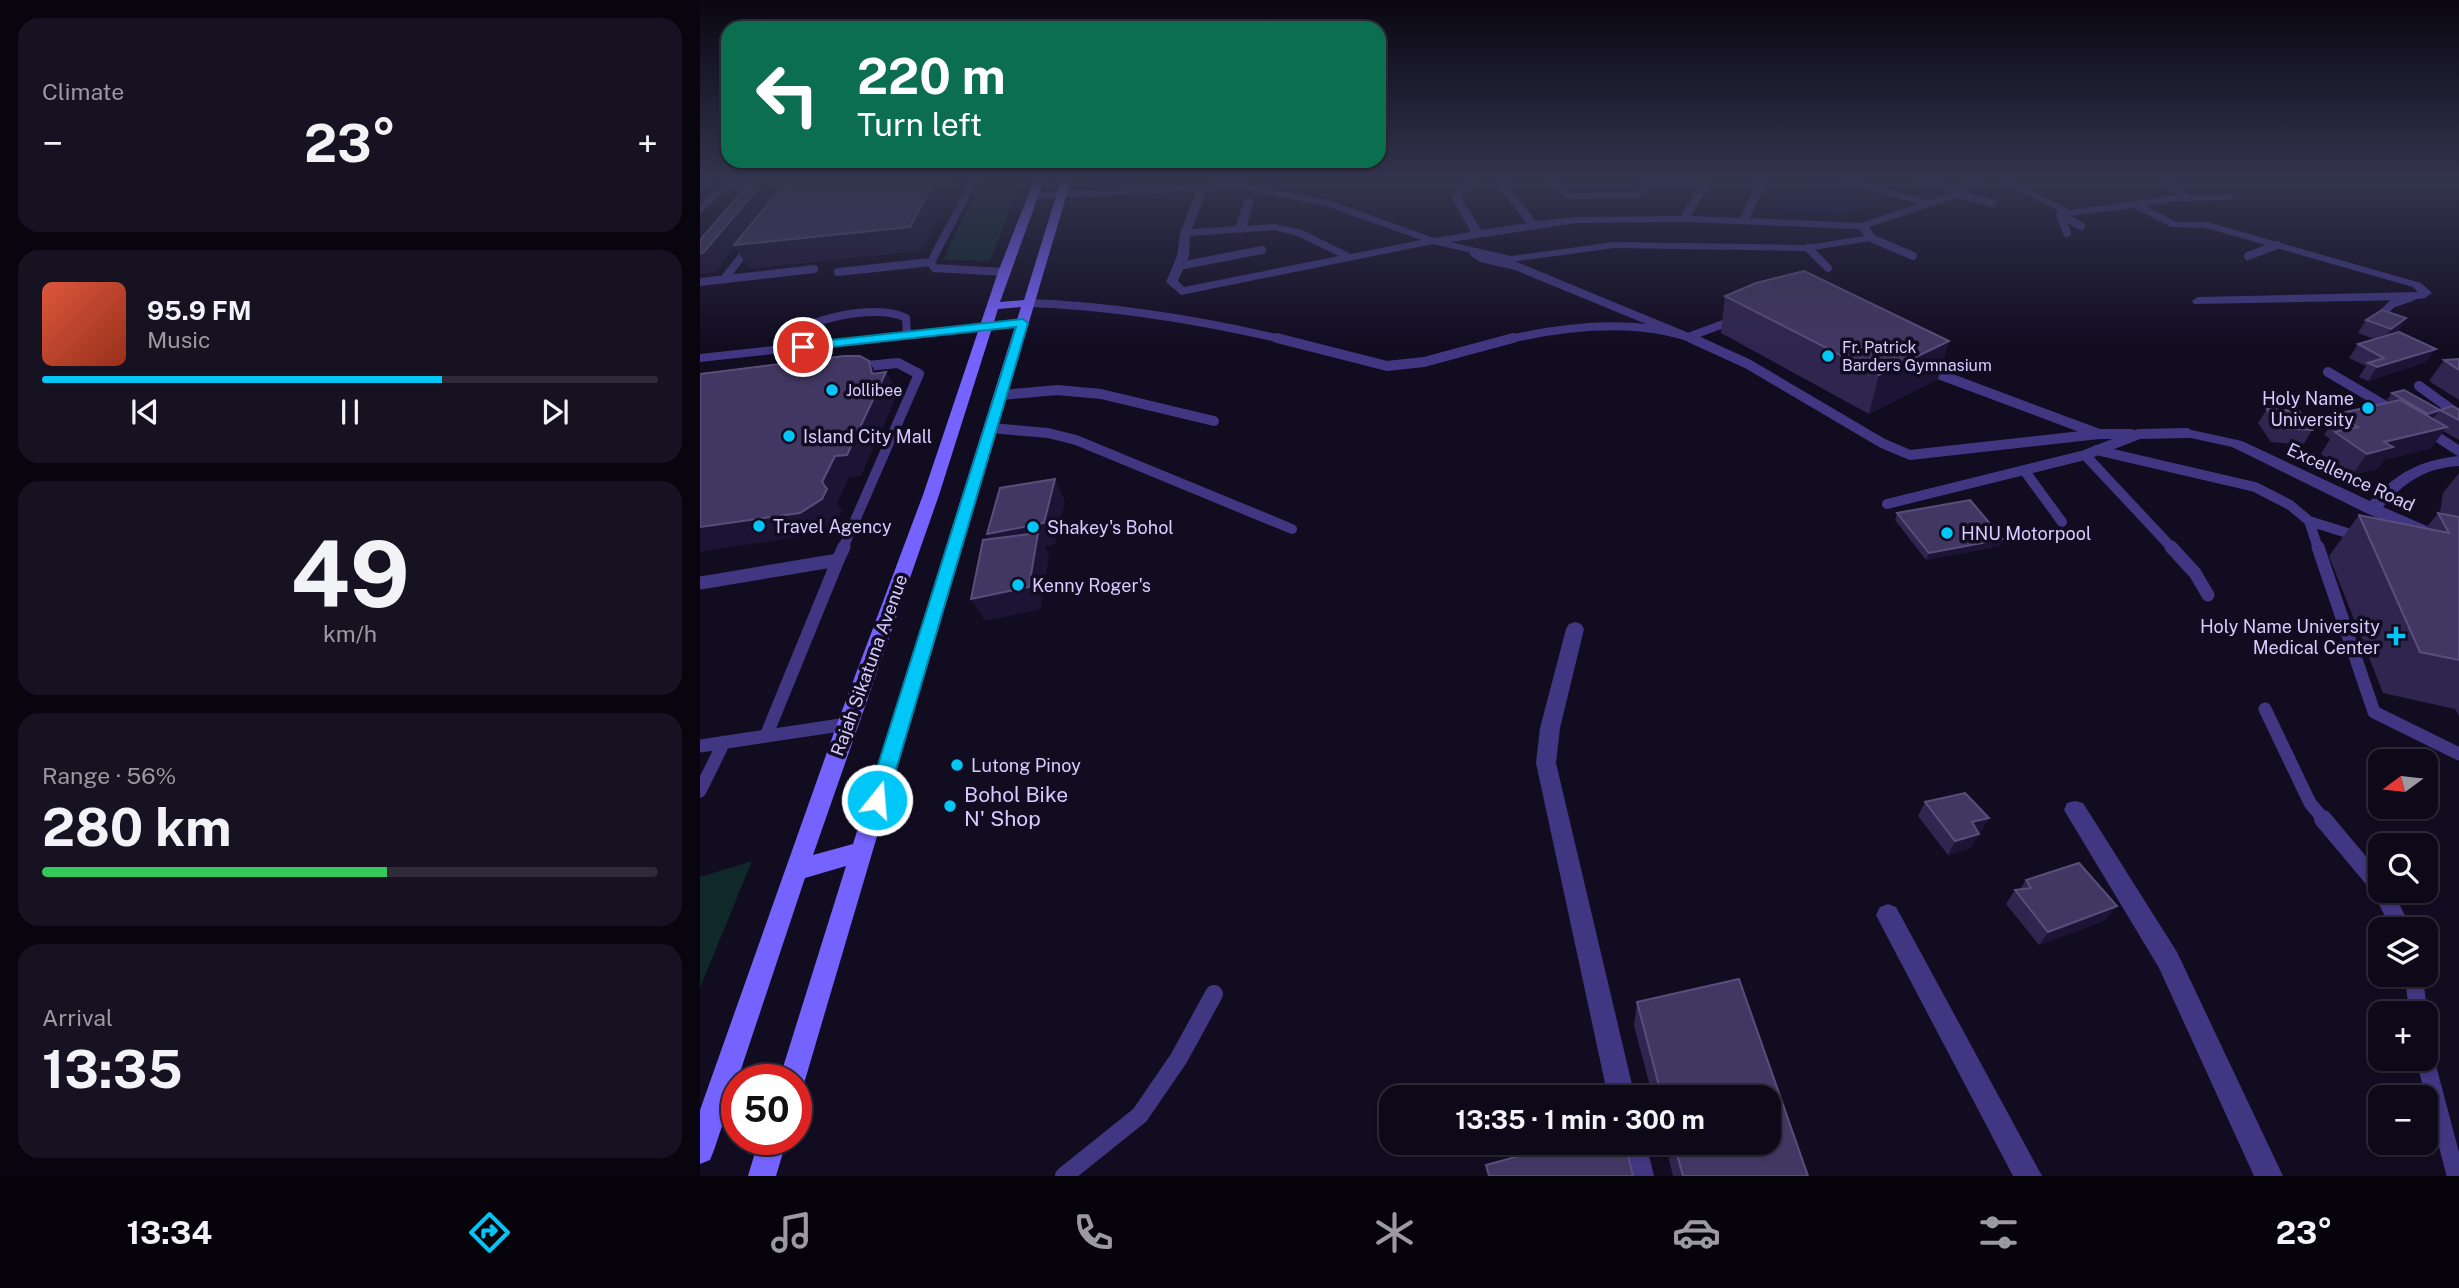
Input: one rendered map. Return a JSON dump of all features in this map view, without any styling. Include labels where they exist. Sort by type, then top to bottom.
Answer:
[{"type":"main road","name":"Rajah Sikatuna Avenue","points":[[700,1150],[847,724],[931,495],[1019,235]]},
{"type":"main road","points":[[797,1064],[1049,235]]},
{"type":"main road","points":[[994,306],[1028,303]]},
{"type":"main road","points":[[797,870],[861,852]]},
{"type":"main road","points":[[762,1176],[769,1155]]},
{"type":"street","points":[[1185,235],[1179,266],[1172,282],[1177,289],[1189,291],[1472,235]]},
{"type":"street","points":[[1304,235],[1353,259]]},
{"type":"street","points":[[1416,235],[1474,253],[1511,259],[1614,245],[1808,248],[1871,238],[1869,235]]},
{"type":"street","points":[[2198,301],[2424,295],[2425,289],[2242,235]]},
{"type":"street","points":[[700,358],[1023,323]]},
{"type":"street","name":"Excellence Road","points":[[2187,433],[2237,444],[2372,509],[2459,547]]},
{"type":"street","points":[[2372,509],[2403,475],[2431,464],[2459,461]]},
{"type":"street","points":[[1575,629],[1550,728],[1546,763],[1619,1085]]},
{"type":"street","points":[[2075,810],[2168,960],[2269,1176]]},
{"type":"street","points":[[1888,915],[2028,1176]]},
{"type":"street","points":[[1635,1155],[1640,1176]]},
{"type":"lane","points":[[945,235],[931,262],[930,265],[934,268],[945,271],[1004,272]]},
{"type":"lane","points":[[1871,238],[1913,257]]},
{"type":"lane","points":[[724,279],[755,239]]},
{"type":"lane","points":[[2249,256],[2277,245]]},
{"type":"lane","points":[[1808,248],[1828,268]]},
{"type":"lane","points":[[1179,266],[1262,250]]},
{"type":"lane","points":[[1474,253],[1481,258],[1516,267],[1728,354],[1808,398],[1884,446],[1910,455],[2099,434],[2187,433]]},
{"type":"lane","points":[[838,271],[931,262]]},
{"type":"lane","points":[[700,282],[814,269]]},
{"type":"lane","points":[[2379,317],[2392,304],[2412,297]]},
{"type":"lane","points":[[1028,303],[1072,303],[1140,311],[1387,366],[1404,367],[1498,343],[1574,329],[1604,327],[1688,337],[1749,315]]},
{"type":"lane","points":[[776,350],[797,329],[806,324],[848,317],[899,314],[906,318],[907,335]]},
{"type":"lane","points":[[766,736],[838,560],[919,374],[913,366],[901,362],[846,368]]},
{"type":"lane","points":[[1933,372],[2099,434]]},
{"type":"lane","points":[[2328,372],[2407,418]]},
{"type":"lane","points":[[2419,386],[2459,415]]},
{"type":"lane","points":[[1001,395],[1057,390],[1101,394],[1214,421]]},
{"type":"lane","points":[[2417,425],[2459,451]]},
{"type":"lane","points":[[991,428],[1048,433],[1076,440],[1292,529]]},
{"type":"lane","points":[[1887,505],[2091,452],[2139,434]]},
{"type":"lane","points":[[2091,452],[2255,487],[2290,505],[2309,521],[2368,539]]},
{"type":"lane","points":[[2091,452],[2195,573],[2208,595]]},
{"type":"lane","points":[[2024,470],[2062,522]]},
{"type":"lane","points":[[2309,521],[2374,712],[2459,754]]},
{"type":"lane","points":[[700,583],[838,560]]},
{"type":"lane","points":[[2265,709],[2310,803],[2368,873]]},
{"type":"lane","points":[[700,746],[847,724]]},
{"type":"lane","points":[[700,791],[724,742]]},
{"type":"lane","points":[[1064,1176],[1140,1115],[1179,1058],[1214,994]]},
{"type":"lane","points":[[2428,1071],[2456,1176]]},
{"type":"green space","points":[[955,235],[1000,235],[990,261],[943,260]]},
{"type":"green space","points":[[752,861],[700,988],[700,877]]},
{"type":"building","points":[[704,235],[718,235],[703,253],[700,253],[700,240]]},
{"type":"building","points":[[742,235],[833,235],[734,245]]},
{"type":"building","points":[[1804,271],[1949,341],[1879,375],[1725,296],[1756,283]]},
{"type":"building","points":[[2382,310],[2406,318],[2391,329],[2366,320]]},
{"type":"building","points":[[2399,332],[2436,349],[2377,367],[2368,363],[2384,358],[2358,344]]},
{"type":"building","name":"Island City Mall","points":[[860,356],[869,361],[872,374],[886,372],[847,455],[835,456],[822,482],[827,489],[822,499],[800,513],[700,527],[700,374]]},
{"type":"building","points":[[2459,359],[2459,370],[2444,360]]},
{"type":"building","points":[[2404,390],[2440,410],[2428,414],[2392,393]]},
{"type":"building","points":[[2400,400],[2447,427],[2384,442],[2393,447],[2367,454],[2335,432],[2358,427],[2337,414]]},
{"type":"building","points":[[2452,406],[2459,410],[2459,420],[2440,410]]},
{"type":"building","points":[[2267,409],[2299,411],[2312,430],[2279,428]]},
{"type":"building","points":[[1055,479],[1044,523],[987,534],[1000,488]]},
{"type":"building","name":"HNU Motorpool","points":[[1970,500],[2003,539],[1929,553],[1897,513]]},
{"type":"building","points":[[2438,513],[2459,517],[2459,660],[2420,652],[2359,515],[2449,533]]},
{"type":"building","points":[[1038,533],[1029,587],[971,599],[983,540]]},
{"type":"building","points":[[1965,793],[1989,818],[1972,822],[1979,834],[1955,841],[1925,802]]},
{"type":"building","points":[[2079,863],[2117,906],[2048,932],[2015,890],[2031,888],[2026,880]]},
{"type":"building","points":[[1739,979],[1776,1085],[1659,1085],[1637,1002]]},
{"type":"building","points":[[1781,1099],[1808,1176],[1683,1176],[1677,1155],[1781,1155]]},
{"type":"building","points":[[1523,1155],[1628,1155],[1633,1176],[1489,1176],[1486,1165]]},
{"type":"place","name":"Fr. Patrick Barders Gymnasium","points":[[1828,356]]},
{"type":"place","name":"Jollibee","points":[[832,390]]},
{"type":"place","name":"Holy Name University","points":[[2368,408]]},
{"type":"place","name":"Island City Mall","points":[[789,436]]},
{"type":"place","name":"Travel Agency","points":[[759,526]]},
{"type":"place","name":"Shakey's Bohol","points":[[1033,527]]},
{"type":"place","name":"HNU Motorpool","points":[[1947,533]]},
{"type":"place","name":"Kenny Roger's","points":[[1018,585]]},
{"type":"place","name":"Holy Name University Medical Center","points":[[2396,636]]},
{"type":"place","name":"Lutong Pinoy","points":[[957,765]]},
{"type":"place","name":"Bohol Bike N' Shop","points":[[950,806]]},
{"type":"route","points":[[803,347],[1023,323],[877,800]]}]
